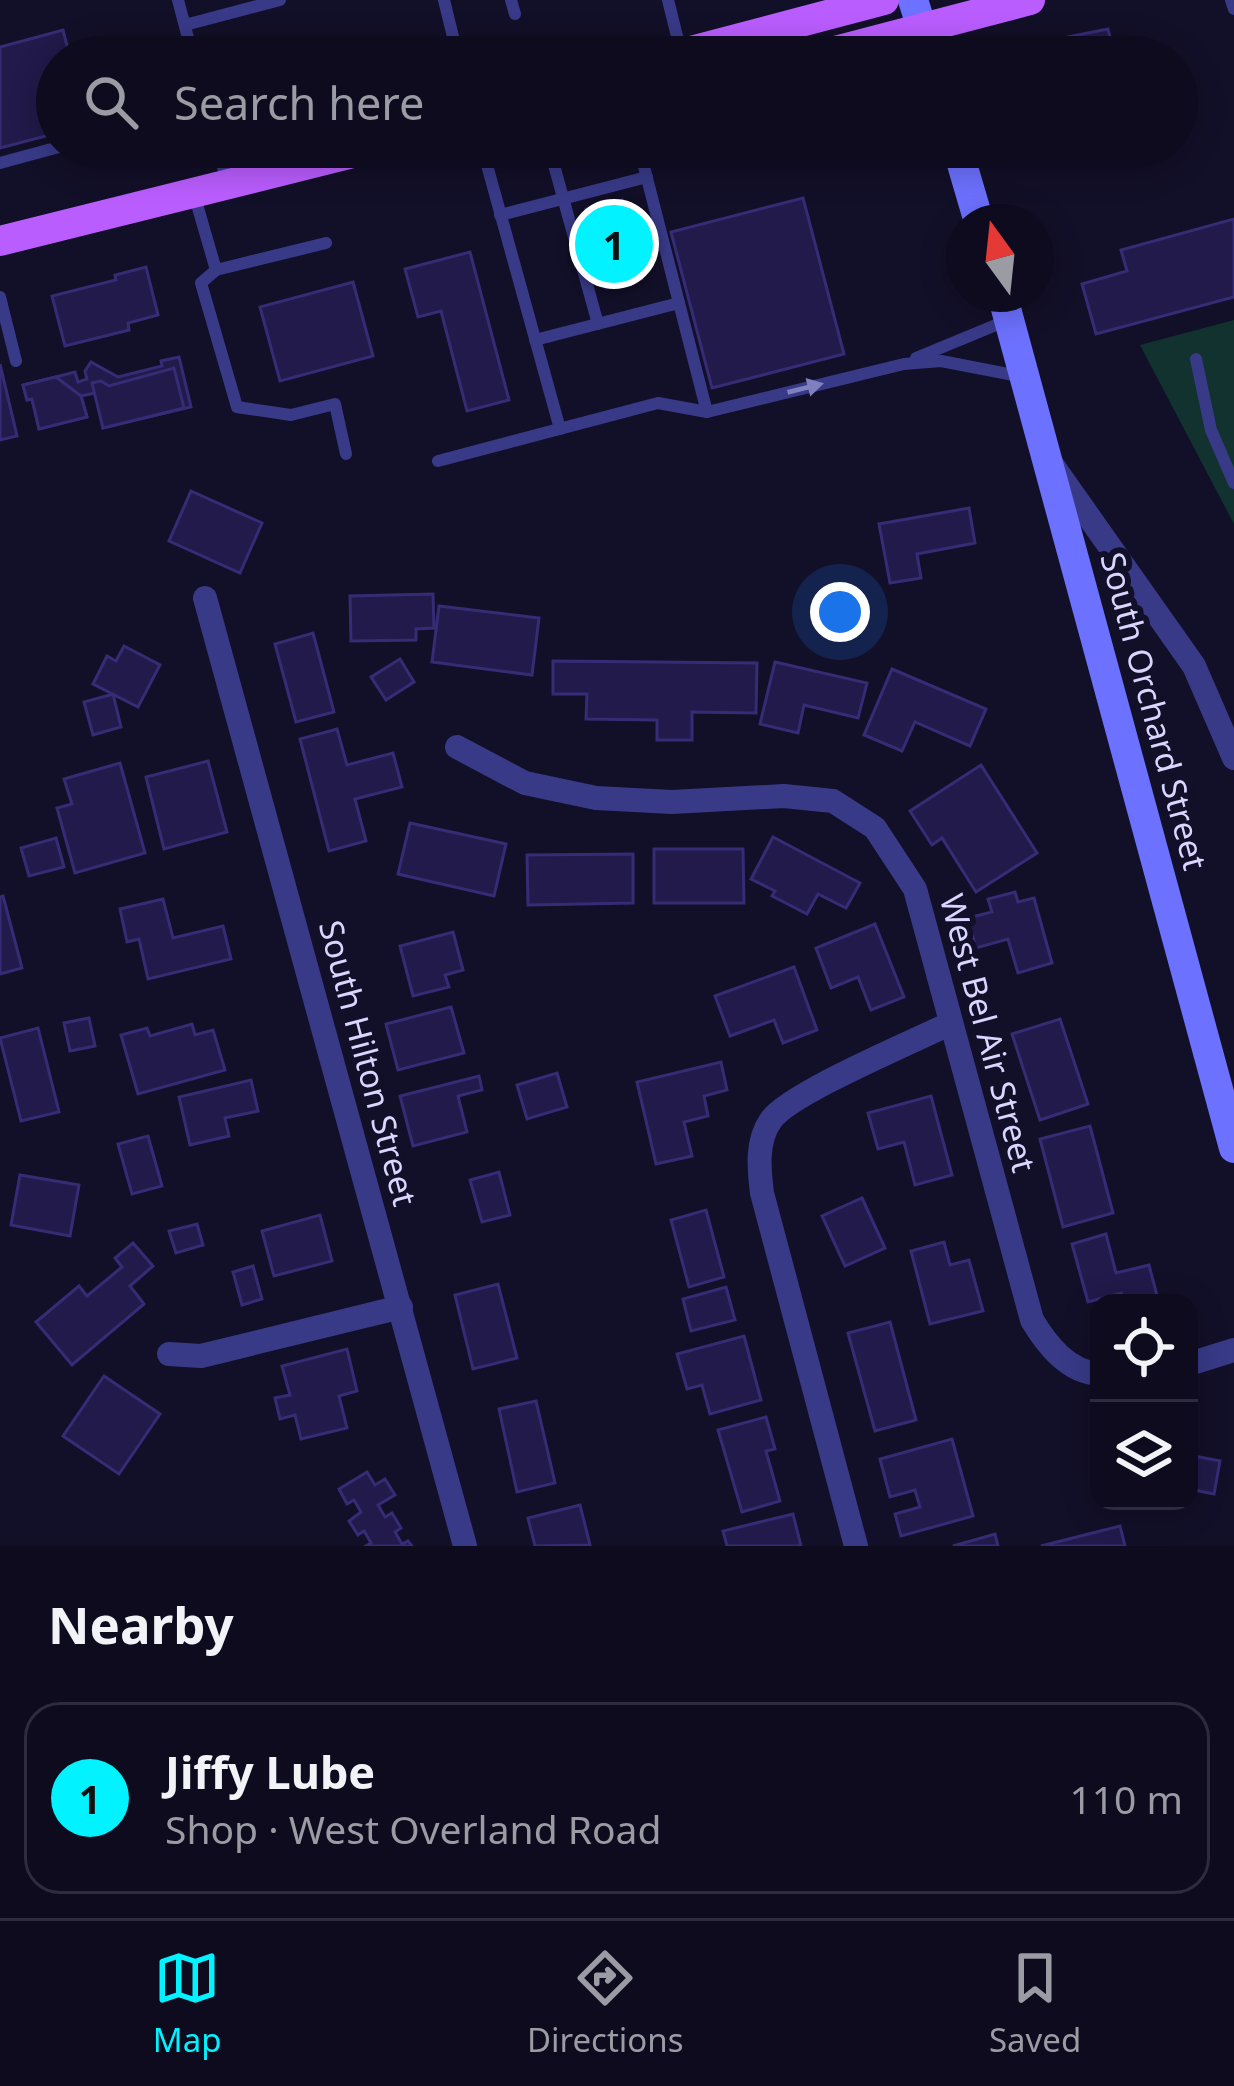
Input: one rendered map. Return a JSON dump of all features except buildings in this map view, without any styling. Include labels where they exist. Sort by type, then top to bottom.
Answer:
[{"type":"main road","points":[[747,36],[884,0]]},
{"type":"main road","points":[[922,29],[1030,0]]},
{"type":"main road","points":[[0,241],[292,168]]},
{"type":"main road","points":[[963,168],[974,204]]},
{"type":"main road","name":"South Orchard Street","points":[[1007,312],[1234,1148]]},
{"type":"street","points":[[1050,461],[1194,666],[1234,758]]},
{"type":"street","name":"South Hilton Street","points":[[206,598],[464,1546]]},
{"type":"street","name":"West Bel Air Street","points":[[457,747],[525,783],[596,798],[672,802],[784,796],[833,801],[874,828],[915,889],[1032,1320],[1048,1346],[1090,1373]]},
{"type":"street","points":[[856,1546],[762,1192],[758,1159],[771,1120],[808,1093],[951,1023]]},
{"type":"street","points":[[170,1354],[201,1356],[401,1307]]},
{"type":"street","points":[[1198,1361],[1234,1350]]},
{"type":"lane","points":[[178,0],[188,36]]},
{"type":"lane","points":[[185,25],[280,0]]},
{"type":"lane","points":[[444,0],[453,36]]},
{"type":"lane","points":[[668,0],[673,36]]},
{"type":"lane","points":[[1232,0],[1234,9]]},
{"type":"lane","points":[[0,163],[36,153]]},
{"type":"lane","points":[[224,168],[228,184]]},
{"type":"lane","points":[[488,168],[560,430]]},
{"type":"lane","points":[[555,168],[598,324]]},
{"type":"lane","points":[[645,168],[707,412]]},
{"type":"lane","points":[[500,214],[647,177]]},
{"type":"lane","points":[[194,193],[216,270]]},
{"type":"lane","points":[[326,244],[216,270],[202,284],[237,407],[291,415],[334,404],[346,454]]},
{"type":"lane","points":[[0,297],[16,362]]},
{"type":"lane","points":[[535,340],[679,303]]},
{"type":"lane","points":[[904,364],[997,312]]},
{"type":"lane","points":[[1196,359],[1211,430],[1234,483]]},
{"type":"lane","points":[[439,461],[658,404],[707,412],[904,364],[941,361],[1026,377]]},
{"type":"green space","points":[[1234,320],[1234,524],[1140,345]]},
{"type":"place","name":"Jiffy Lube","points":[[614,244]]}]
